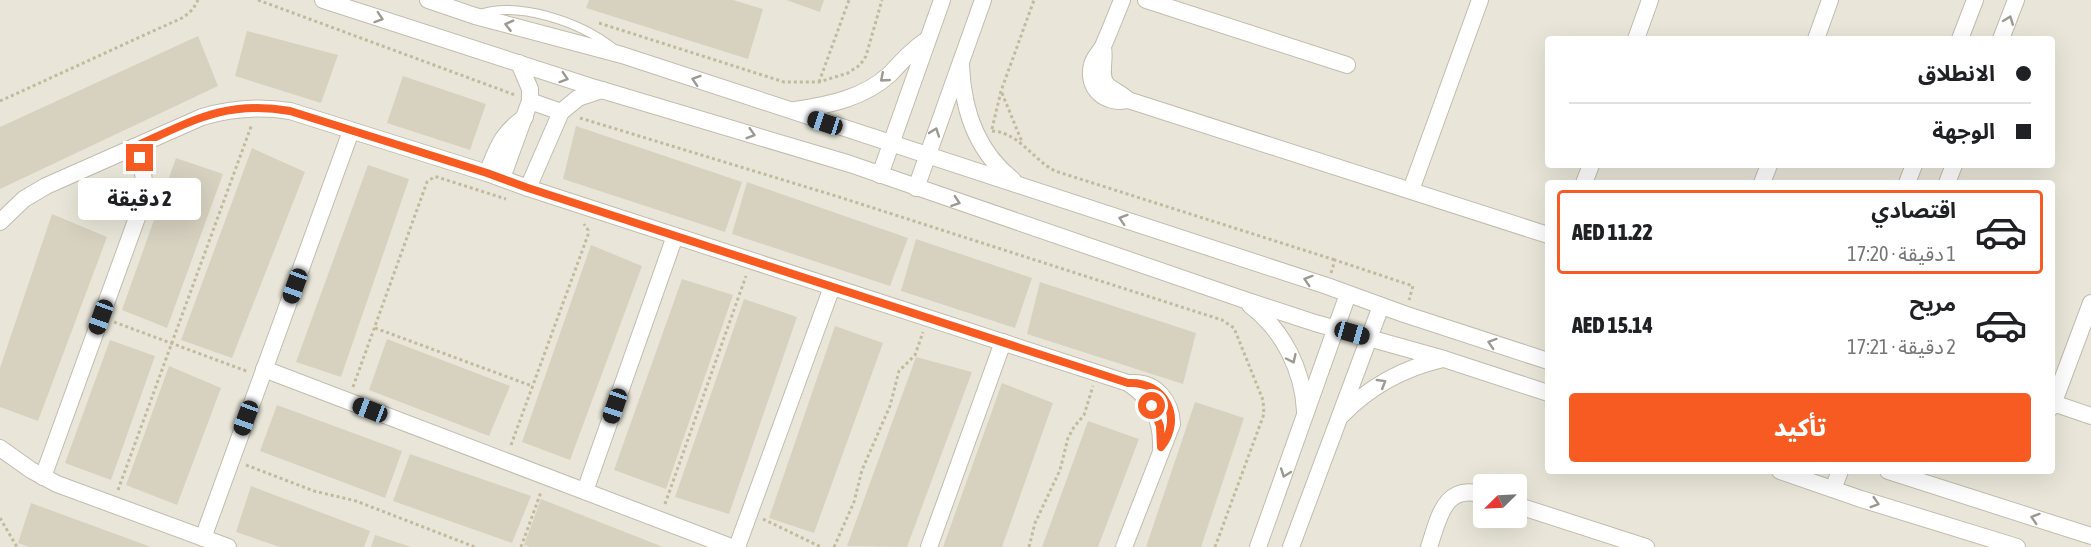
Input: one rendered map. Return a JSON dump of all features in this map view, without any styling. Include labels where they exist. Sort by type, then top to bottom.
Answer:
[{"type":"street","points":[[323,0],[603,90],[880,175],[1242,299],[1444,359],[1545,392]]},
{"type":"street","points":[[428,0],[475,16],[622,55],[1327,286],[1545,360]]},
{"type":"street","points":[[880,175],[942,0]]},
{"type":"street","points":[[916,188],[983,0]]},
{"type":"street","points":[[1122,0],[1102,48],[1104,58],[1102,73],[1105,83],[1128,100],[1545,234]]},
{"type":"street","points":[[1146,0],[1347,65]]},
{"type":"street","points":[[1411,190],[1480,0]]},
{"type":"street","points":[[1637,36],[1650,0]]},
{"type":"street","points":[[1817,36],[1830,0]]},
{"type":"street","points":[[1961,36],[1975,0]]},
{"type":"street","points":[[2002,36],[2016,0]]},
{"type":"street","points":[[790,111],[837,102],[862,92],[883,79],[906,56],[928,39]]},
{"type":"street","points":[[961,59],[965,99],[983,133],[983,148],[1001,170],[1024,188]]},
{"type":"street","points":[[494,176],[525,117],[530,101],[530,88],[519,63]]},
{"type":"street","points":[[528,188],[561,112],[578,98],[603,90]]},
{"type":"street","points":[[530,101],[561,112]]},
{"type":"street","points":[[0,222],[14,207],[34,192],[201,117],[220,111],[259,107],[290,111],[1128,383],[1137,389],[1152,406],[1160,426],[1161,447],[1124,547]]},
{"type":"street","points":[[203,538],[351,131]]},
{"type":"street","points":[[43,477],[142,204],[143,169],[134,147]]},
{"type":"street","points":[[585,492],[675,236]]},
{"type":"street","points":[[737,547],[832,287]]},
{"type":"street","points":[[1258,547],[1348,294]]},
{"type":"street","points":[[1242,299],[1270,323],[1290,353],[1301,385],[1305,418]]},
{"type":"street","points":[[2055,400],[2091,303]]},
{"type":"street","points":[[1291,547],[1381,306]]},
{"type":"street","points":[[929,547],[1003,342]]},
{"type":"street","points":[[1337,420],[1352,405],[1385,380],[1414,367],[1444,359]]},
{"type":"street","points":[[263,373],[348,401],[731,547]]},
{"type":"street","points":[[2055,406],[2091,416]]},
{"type":"street","points":[[0,448],[43,477],[112,506],[228,547]]},
{"type":"street","points":[[1833,489],[1839,474]]},
{"type":"street","points":[[1898,474],[2091,536]]},
{"type":"street","points":[[1921,474],[1931,484]]},
{"type":"street","points":[[1804,475],[1833,489],[2017,547]]},
{"type":"street","points":[[1429,547],[1444,505],[1450,498],[1465,491],[1473,493]]},
{"type":"street","points":[[1527,509],[1613,542],[1647,547]]},
{"type":"path","points":[[0,101],[184,17],[193,9],[198,0]]},
{"type":"path","points":[[258,0],[530,101]]},
{"type":"path","points":[[819,82],[849,0]]},
{"type":"path","points":[[593,21],[784,82],[819,82],[848,74],[860,65],[866,56],[882,0]]},
{"type":"path","points":[[1034,0],[983,133],[1000,131],[1023,144],[1055,171],[1413,286],[1404,314]]},
{"type":"path","points":[[1001,91],[1023,144]]},
{"type":"path","points":[[112,506],[259,107]]},
{"type":"path","points":[[561,112],[839,197],[1222,320],[1234,328],[1263,400],[1264,414],[1215,547]]},
{"type":"path","points":[[348,401],[430,179],[437,177],[516,202]]},
{"type":"path","points":[[505,461],[588,235],[588,230],[583,224]]},
{"type":"path","points":[[659,520],[751,260]]},
{"type":"path","points":[[1327,286],[1335,260]]},
{"type":"path","points":[[101,317],[263,373]]},
{"type":"path","points":[[834,547],[854,502],[862,470],[890,406],[898,371],[915,354],[928,318]]},
{"type":"path","points":[[375,328],[532,386]]},
{"type":"path","points":[[1029,547],[1035,523],[1060,470],[1068,438],[1074,426],[1084,415],[1097,373]]},
{"type":"path","points":[[231,459],[314,491],[367,504],[475,547]]},
{"type":"path","points":[[521,547],[547,477]]},
{"type":"path","points":[[749,512],[821,547]]},
{"type":"path","points":[[0,518],[17,547]]},
{"type":"shaded area","points":[[0,0],[2091,0],[2091,547],[0,547]]},
{"type":"building","points":[[589,0],[733,0],[763,9],[748,59],[586,8]]},
{"type":"building","points":[[786,0],[824,0],[820,12]]},
{"type":"building","points":[[247,31],[338,55],[321,103],[235,76]]},
{"type":"building","points":[[198,36],[218,86],[0,189],[0,127]]},
{"type":"building","points":[[403,76],[486,104],[470,150],[387,123]]},
{"type":"building","points":[[576,126],[742,182],[725,232],[563,179]]},
{"type":"building","points":[[252,148],[305,172],[232,358],[181,340]]},
{"type":"building","points":[[176,158],[223,174],[167,328],[122,310]]},
{"type":"building","points":[[368,165],[409,179],[341,377],[296,362]]},
{"type":"building","points":[[747,182],[908,238],[890,286],[732,234]]},
{"type":"building","points":[[52,214],[107,237],[38,421],[0,407],[0,368]]},
{"type":"building","points":[[916,239],[1032,278],[1015,328],[901,291]]},
{"type":"building","points":[[591,245],[642,266],[570,460],[522,442]]},
{"type":"building","points":[[682,279],[733,295],[666,489],[614,470]]},
{"type":"building","points":[[1040,282],[1196,333],[1183,384],[1027,334]]},
{"type":"building","points":[[744,299],[797,317],[729,514],[675,497]]},
{"type":"building","points":[[835,326],[883,343],[814,533],[769,518]]},
{"type":"building","points":[[387,339],[510,386],[489,436],[369,390]]},
{"type":"building","points":[[110,340],[155,356],[111,480],[65,463]]},
{"type":"building","points":[[916,357],[972,372],[907,547],[847,546]]},
{"type":"building","points":[[169,366],[221,388],[177,505],[126,485]]},
{"type":"building","points":[[1002,383],[1053,403],[1002,547],[943,547]]},
{"type":"building","points":[[1195,402],[1244,418],[1201,547],[1146,547]]},
{"type":"building","points":[[277,405],[402,451],[385,498],[260,451]]},
{"type":"building","points":[[1088,421],[1139,439],[1098,547],[1042,547]]},
{"type":"building","points":[[410,454],[531,496],[512,543],[393,501]]},
{"type":"building","points":[[251,486],[370,531],[364,547],[280,547],[236,532]]},
{"type":"building","points":[[541,499],[663,547],[529,547],[524,545]]},
{"type":"building","points":[[31,503],[151,547],[29,547],[18,543]]},
{"type":"building","points":[[375,535],[411,547],[371,547]]},
{"type":"route","points":[[140,158],[134,147],[201,117],[220,111],[259,107],[290,111],[487,173],[1128,383],[1153,388],[1166,400],[1171,416],[1170,433],[1167,441],[1161,447],[1160,426],[1152,406]]}]
